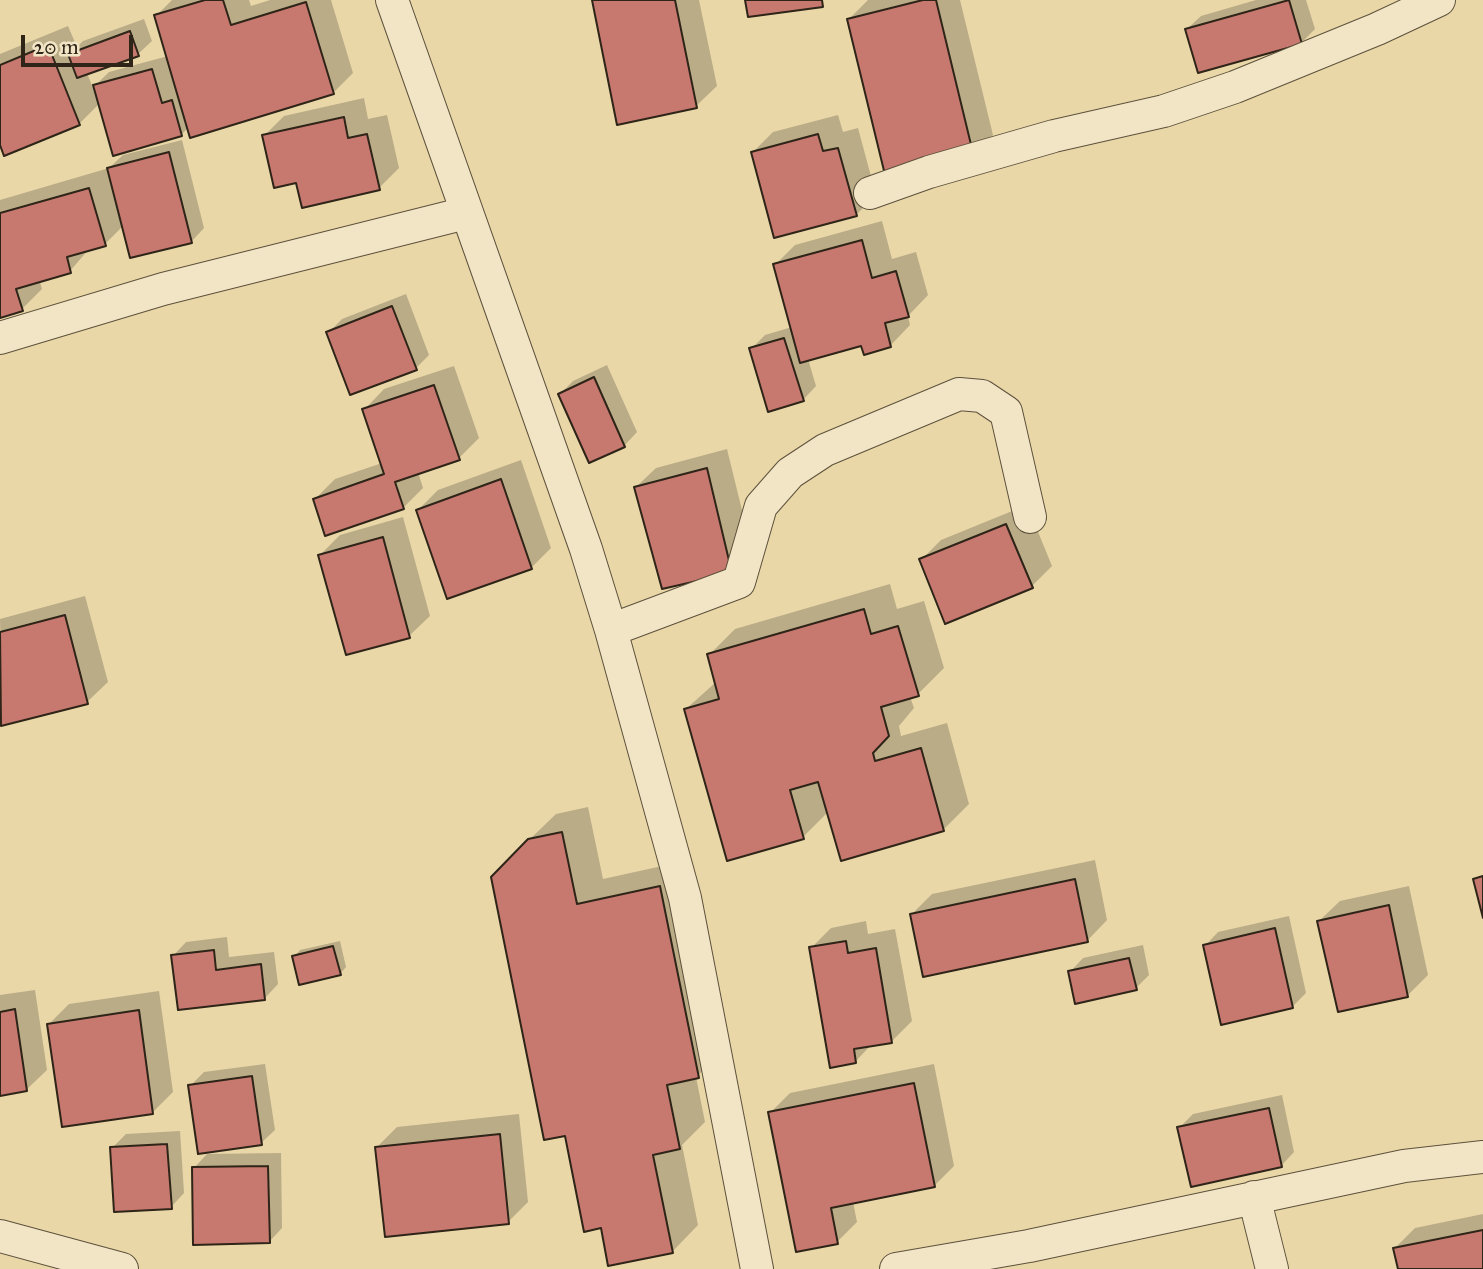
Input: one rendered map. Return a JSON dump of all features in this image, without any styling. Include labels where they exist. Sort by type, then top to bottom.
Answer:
[{"type":"street","points":[[392,0],[586,549],[611,630],[685,898],[757,1269]]},
{"type":"street","points":[[870,193],[929,172],[1054,135],[1188,103],[1377,29],[1439,0]]},
{"type":"street","points":[[0,338],[163,289],[466,213]]},
{"type":"street","points":[[611,630],[739,582],[761,506],[790,473],[825,450],[960,394],[982,397],[1006,412],[1030,517]]},
{"type":"street","points":[[896,1269],[1029,1245],[1404,1166],[1483,1157]]},
{"type":"street","points":[[1254,1197],[1272,1269]]},
{"type":"street","points":[[16,1249],[122,1269]]},
{"type":"building","points":[[205,0],[223,0],[231,25],[306,2],[334,94],[190,138],[154,15]]},
{"type":"building","points":[[592,0],[675,0],[697,108],[617,125]]},
{"type":"building","points":[[745,0],[822,0],[823,7],[748,17]]},
{"type":"building","points":[[923,0],[936,0],[974,157],[886,179],[847,19]]},
{"type":"building","points":[[1289,0],[1302,44],[1198,73],[1185,29]]},
{"type":"building","points":[[130,31],[139,56],[77,78],[68,54]]},
{"type":"building","points":[[48,45],[80,125],[4,156],[0,145],[0,65]]},
{"type":"building","points":[[152,69],[162,103],[172,100],[182,136],[113,156],[93,85]]},
{"type":"building","points":[[344,117],[348,138],[367,134],[380,190],[302,208],[296,183],[274,188],[262,135]]},
{"type":"building","points":[[818,134],[823,151],[838,148],[857,216],[774,238],[751,152]]},
{"type":"building","points":[[169,152],[192,243],[130,258],[107,168]]},
{"type":"building","points":[[89,188],[106,246],[67,257],[71,273],[16,289],[23,311],[0,318],[0,213]]},
{"type":"building","points":[[862,240],[872,278],[896,271],[909,317],[885,323],[891,347],[864,355],[861,346],[800,363],[773,264]]},
{"type":"building","points":[[392,306],[417,370],[350,395],[326,332]]},
{"type":"building","points":[[784,338],[804,401],[768,412],[749,348]]},
{"type":"building","points":[[594,377],[625,447],[589,463],[558,394]]},
{"type":"building","points":[[434,385],[460,460],[395,482],[404,509],[325,536],[313,499],[384,474],[362,409]]},
{"type":"building","points":[[707,468],[732,573],[662,589],[634,487]]},
{"type":"building","points":[[501,479],[532,569],[447,599],[416,510]]},
{"type":"building","points":[[1006,524],[1033,588],[945,624],[919,559]]},
{"type":"building","points":[[383,537],[410,638],[346,655],[318,555]]},
{"type":"building","points":[[864,609],[871,634],[898,626],[919,696],[881,707],[889,736],[873,753],[875,761],[921,748],[944,831],[841,861],[818,782],[790,790],[804,839],[727,861],[684,709],[719,699],[707,654]]},
{"type":"building","points":[[65,615],[88,704],[1,726],[0,632]]},
{"type":"building","points":[[562,832],[577,904],[660,886],[699,1078],[667,1085],[680,1149],[653,1155],[673,1253],[608,1266],[601,1228],[584,1232],[565,1136],[544,1140],[491,877],[528,839]]},
{"type":"building","points":[[1483,876],[1483,918],[1473,879]]},
{"type":"building","points":[[1075,879],[1088,942],[923,977],[910,914]]},
{"type":"building","points":[[1389,905],[1408,997],[1338,1012],[1317,921]]},
{"type":"building","points":[[1275,928],[1293,1008],[1221,1025],[1203,945]]},
{"type":"building","points":[[846,941],[848,953],[876,948],[892,1043],[854,1049],[856,1063],[830,1068],[809,947]]},
{"type":"building","points":[[333,946],[341,975],[299,985],[292,956]]},
{"type":"building","points":[[214,950],[216,970],[261,964],[265,1000],[178,1010],[171,955]]},
{"type":"building","points":[[1129,958],[1137,990],[1075,1004],[1068,971]]},
{"type":"building","points":[[15,1009],[27,1091],[0,1096],[0,1012]]},
{"type":"building","points":[[139,1010],[153,1114],[62,1127],[47,1024]]},
{"type":"building","points":[[252,1076],[262,1145],[198,1154],[188,1085]]},
{"type":"building","points":[[914,1083],[935,1187],[831,1208],[838,1244],[796,1252],[768,1112]]},
{"type":"building","points":[[1269,1108],[1282,1167],[1191,1187],[1177,1127]]},
{"type":"building","points":[[500,1134],[509,1224],[385,1237],[375,1147]]},
{"type":"building","points":[[167,1144],[172,1209],[114,1212],[110,1147]]},
{"type":"building","points":[[268,1166],[270,1243],[193,1245],[192,1167]]},
{"type":"building","points":[[1483,1230],[1483,1269],[1398,1269],[1393,1248]]}]
